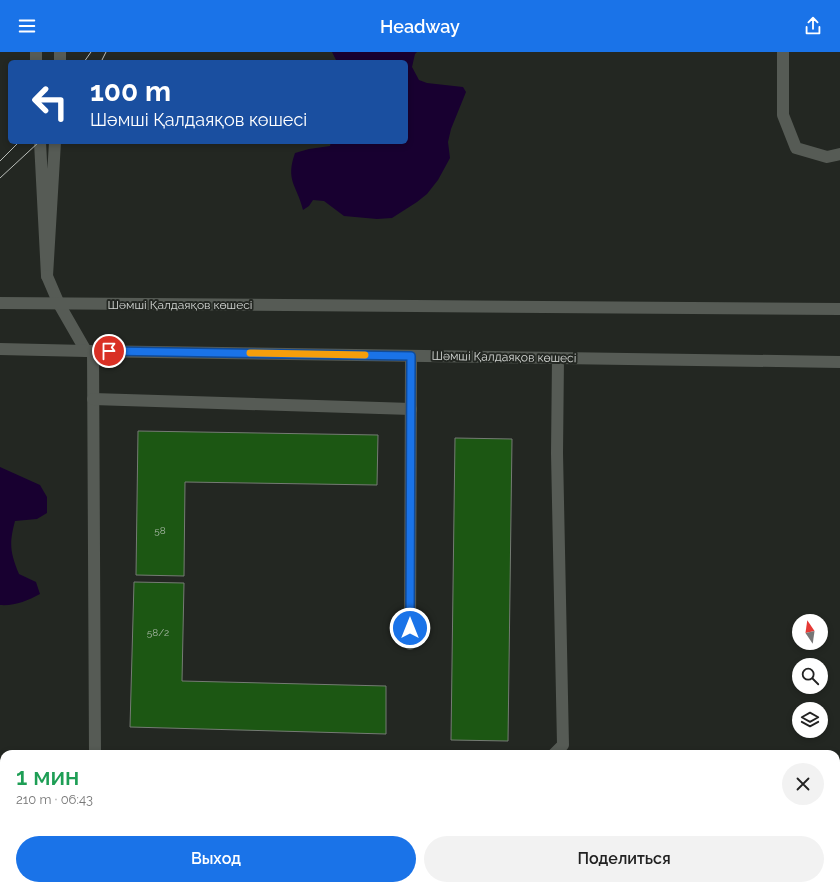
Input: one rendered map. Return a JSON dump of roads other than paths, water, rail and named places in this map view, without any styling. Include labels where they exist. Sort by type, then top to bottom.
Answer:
[{"type":"street","points":[[783,52],[783,115],[796,148],[827,157],[840,154]]},
{"type":"street","points":[[40,144],[47,276],[59,304],[89,351],[93,399],[95,750]]},
{"type":"street","points":[[47,276],[55,144]]},
{"type":"street","name":"Шәмші Қалдаяқов көшесі","points":[[0,303],[840,309]]},
{"type":"street","name":"Шәмші Қалдаяқов көшесі","points":[[0,349],[840,362]]},
{"type":"street","points":[[410,644],[411,356]]},
{"type":"street","points":[[558,358],[557,453],[563,746],[558,750]]},
{"type":"street","points":[[93,399],[411,409]]},
{"type":"tram line","points":[[85,60],[91,52]]},
{"type":"tram line","points":[[102,60],[106,52]]},
{"type":"tram line","points":[[0,161],[17,144]]},
{"type":"tram line","points":[[0,178],[37,144]]}]
